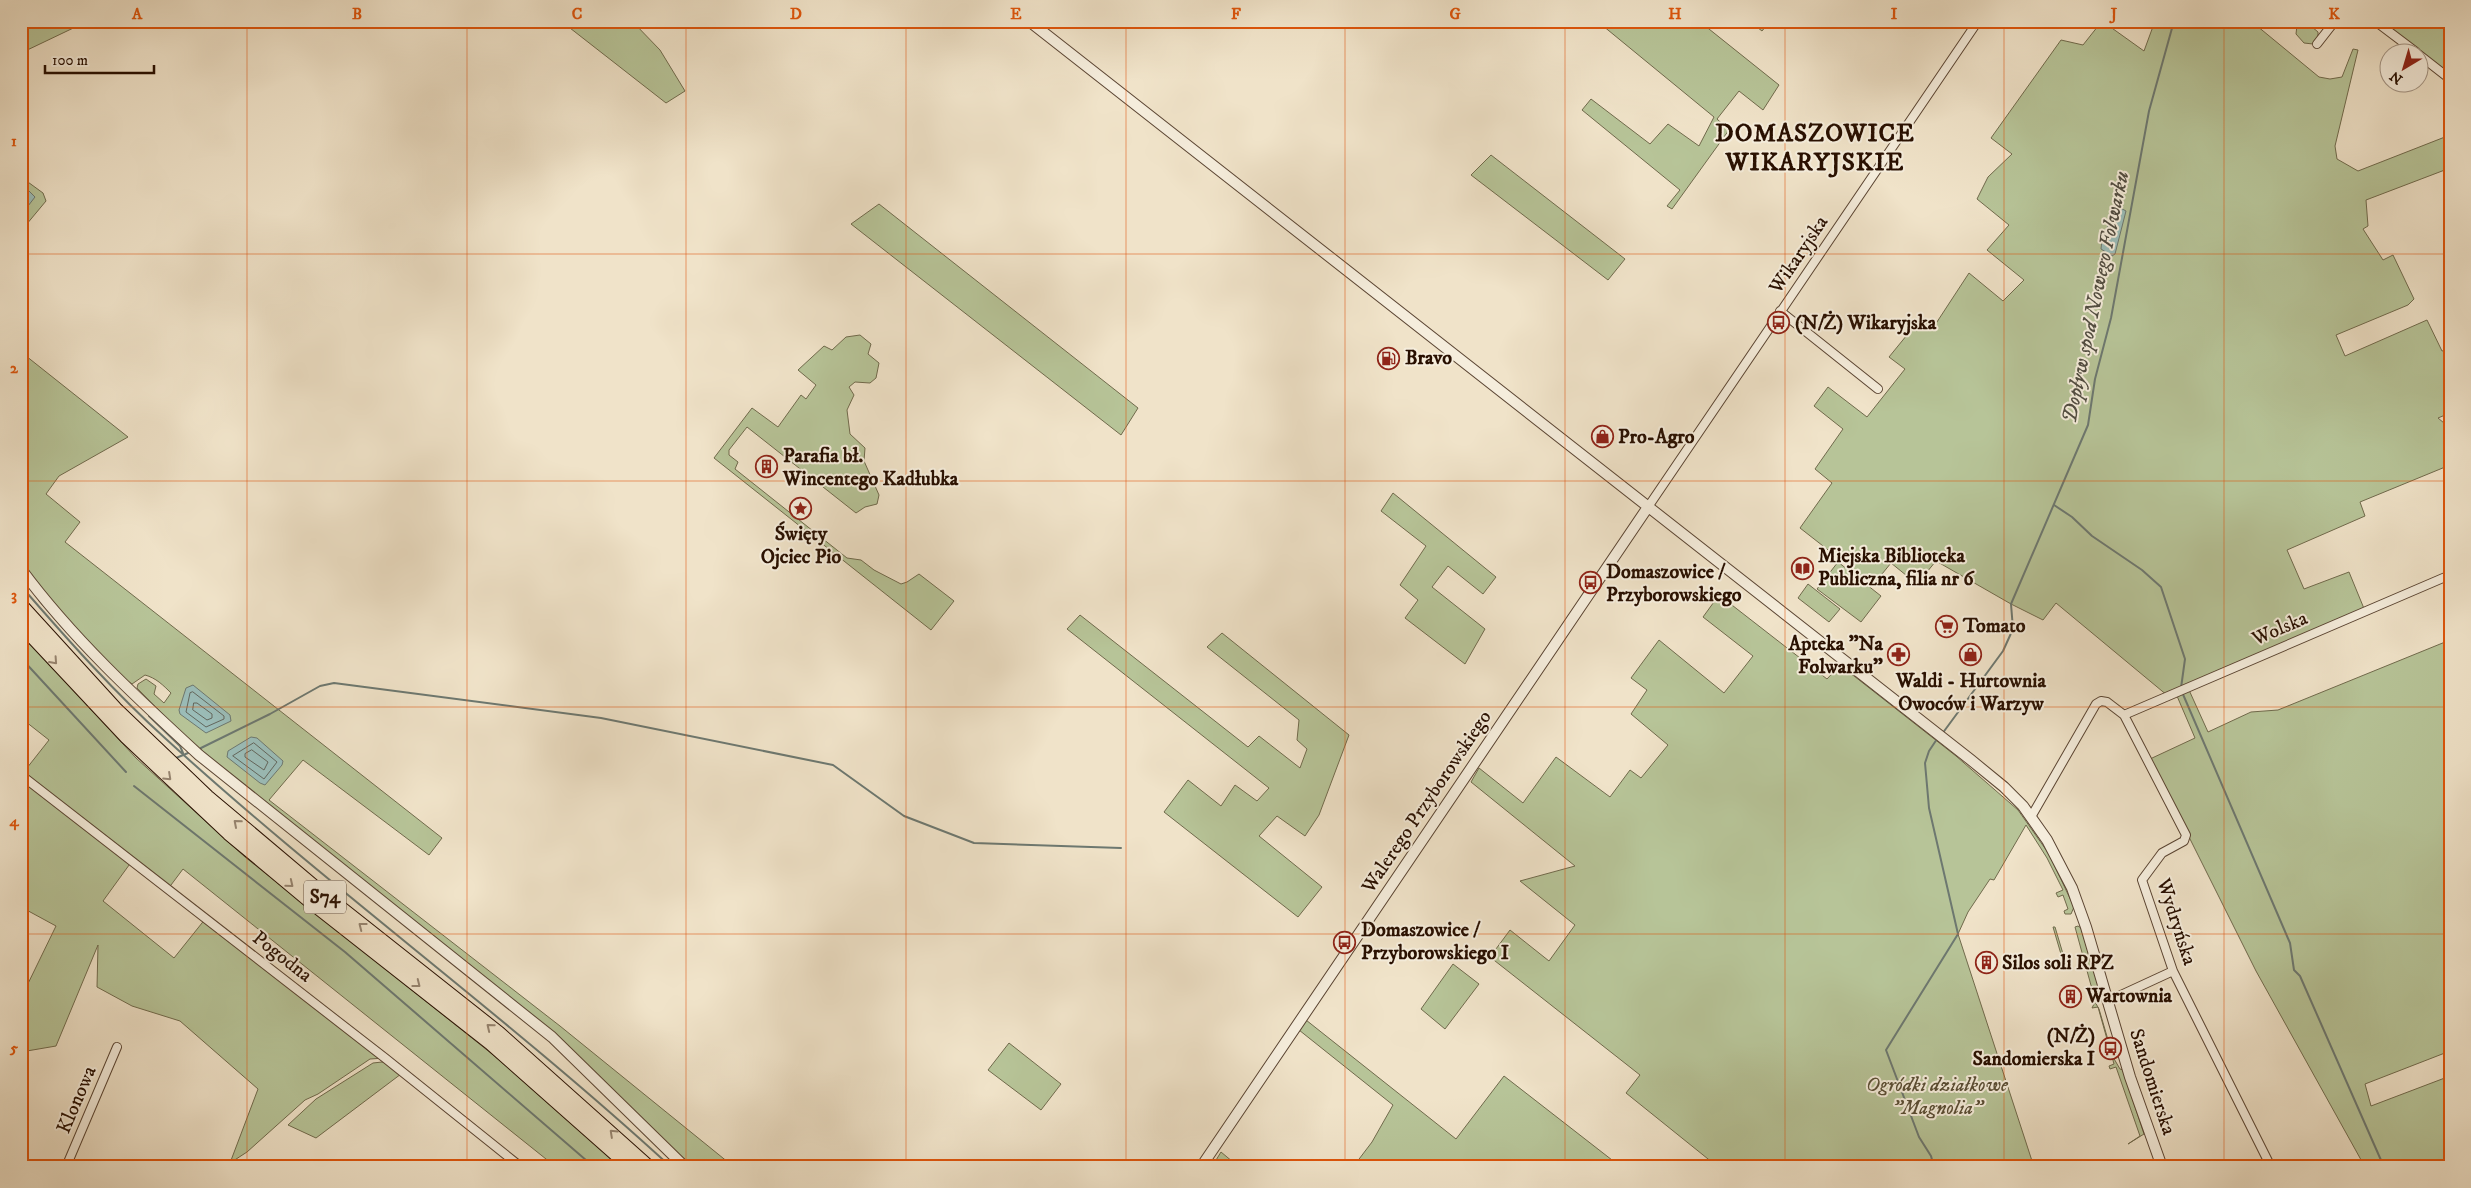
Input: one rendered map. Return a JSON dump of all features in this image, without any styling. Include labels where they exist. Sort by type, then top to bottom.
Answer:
[{"type":"highway","name":"S74","points":[[21,606],[115,709],[207,797],[321,893],[498,1033],[648,1167]]},
{"type":"highway","name":"S74","points":[[21,624],[127,737],[229,833],[306,897],[491,1043],[631,1167]]},
{"type":"street","name":"Sandomierska","points":[[1029,21],[2004,786],[2030,816],[2053,850],[2072,888],[2133,1086],[2162,1167]]},
{"type":"street","name":"Wikaryjska","points":[[1648,507],[1978,21]]},
{"type":"street","points":[[2317,44],[2335,21]]},
{"type":"street","points":[[2376,21],[2403,42]]},
{"type":"street","points":[[2428,62],[2450,79]]},
{"type":"street","points":[[1780,312],[1878,389]]},
{"type":"street","name":"Walerego Przyborowskiego","points":[[1201,1167],[1648,507]]},
{"type":"street","points":[[21,569],[63,622],[199,755],[552,1037],[685,1167]]},
{"type":"street","name":"Wolska","points":[[2124,716],[2450,575]]},
{"type":"street","name":"Wydryńska","points":[[2030,816],[2096,704],[2101,701],[2108,702],[2124,716],[2186,835],[2184,841],[2162,853],[2142,880],[2173,971],[2271,1167]]},
{"type":"street","name":"Pogodna","points":[[21,774],[385,1058],[521,1167]]},
{"type":"street","points":[[2108,1001],[2173,971]]},
{"type":"street","name":"Klonowa","points":[[66,1167],[117,1047]]},
{"type":"green space","points":[[26,21],[88,21],[21,53],[21,24]]},
{"type":"green space","points":[[561,21],[632,21],[660,50],[685,91],[666,103]]},
{"type":"green space","points":[[1597,21],[1699,21],[1779,85],[1763,110],[1739,91],[1717,119],[1729,130],[1672,209],[1667,206],[1680,190],[1582,110],[1591,99],[1650,144],[1668,124],[1699,146],[1714,117]]},
{"type":"green space","points":[[1749,21],[1770,21],[1762,31]]},
{"type":"green space","points":[[2102,21],[2144,51],[2155,21],[2251,21],[2319,77],[2330,79],[2342,77],[2353,49],[2358,50],[2335,146],[2337,159],[2358,171],[2450,135],[2450,168],[2366,200],[2368,226],[2363,229],[2383,260],[2393,255],[2414,299],[2408,305],[2336,335],[2345,356],[2427,320],[2442,351],[2450,349],[2450,413],[2438,418],[2450,428],[2450,465],[2360,502],[2365,516],[2287,550],[2304,589],[2349,572],[2365,611],[2168,696],[2056,603],[2043,620],[1936,561],[1917,584],[1891,563],[1873,585],[1800,528],[1832,483],[1815,469],[1843,429],[1814,406],[1828,387],[1867,417],[1905,369],[1889,357],[1920,319],[1933,328],[1969,273],[2003,301],[2024,280],[1987,250],[2009,225],[1977,199],[1988,177],[2012,154],[1991,138],[2061,40],[2083,45]]},
{"type":"green space","points":[[2305,21],[2318,32],[2318,37],[2313,44],[2304,43],[2296,34],[2297,25],[2300,27]]},
{"type":"green space","points":[[2380,21],[2450,21],[2450,75],[2428,58],[2428,42],[2407,42]]},
{"type":"green space","points":[[1491,155],[1625,259],[1608,280],[1471,175]]},
{"type":"green space","points":[[21,177],[43,193],[46,201],[21,231]]},
{"type":"green space","points":[[879,204],[1138,408],[1121,435],[851,224]]},
{"type":"green space","points":[[860,335],[871,344],[868,354],[879,363],[876,378],[870,383],[855,382],[849,387],[854,395],[847,410],[850,434],[865,448],[864,461],[879,495],[877,504],[865,507],[856,513],[747,427],[729,450],[729,455],[738,462],[735,469],[847,558],[861,560],[874,570],[901,584],[919,574],[954,601],[931,630],[714,458],[752,408],[778,427],[801,395],[806,399],[816,385],[798,370],[824,346],[832,350],[846,337]]},
{"type":"green space","points":[[21,352],[128,437],[59,476],[46,494],[80,522],[65,542],[442,838],[429,855],[303,760],[269,800],[560,1026],[734,1167],[690,1167],[577,1054],[190,742],[137,688],[138,684],[146,679],[156,686],[154,694],[164,703],[171,693],[162,685],[145,675],[132,684],[129,682],[62,616],[21,562]]},
{"type":"green space","points":[[1393,493],[1496,577],[1483,594],[1448,566],[1432,587],[1485,629],[1465,664],[1405,618],[1418,600],[1400,585],[1426,546],[1381,511]]},
{"type":"green space","points":[[1838,562],[1881,596],[1861,622],[1817,589]]},
{"type":"green space","points":[[1808,584],[1840,609],[1829,622],[1798,598]]},
{"type":"green space","name":"Ogródki działkowe \"Magnolia\"","points":[[1719,595],[1827,679],[1840,665],[1956,756],[2018,810],[2049,854],[2074,907],[2071,914],[2065,914],[2064,911],[2068,909],[2063,895],[2058,897],[2056,893],[2063,890],[2047,858],[2026,825],[1994,880],[1990,879],[1968,912],[1958,934],[2034,1167],[1718,1167],[1626,1093],[1640,1075],[1490,957],[1510,930],[1549,961],[1575,925],[1520,881],[1575,866],[1471,782],[1479,768],[1523,803],[1556,757],[1610,797],[1630,770],[1641,778],[1668,745],[1631,714],[1647,690],[1631,678],[1659,640],[1724,693],[1753,656],[1703,617]]},
{"type":"green space","points":[[1080,615],[1248,747],[1259,736],[1300,768],[1307,749],[1297,740],[1299,720],[1207,647],[1222,633],[1349,735],[1319,815],[1305,836],[1277,816],[1259,836],[1322,887],[1298,917],[1164,812],[1188,780],[1221,806],[1235,785],[1257,801],[1269,788],[1067,629]]},
{"type":"green space","points":[[21,634],[136,758],[245,857],[497,1058],[620,1167],[556,1167],[183,869],[168,889],[23,773],[49,740],[21,718]]},
{"type":"green space","points":[[2450,640],[2450,1051],[2365,1084],[2371,1106],[2450,1076],[2450,1167],[2365,1167],[2256,971],[2150,759],[2195,738],[2177,696],[2189,690],[2208,732],[2251,712],[2278,710]]},
{"type":"green space","points":[[21,775],[132,861],[103,901],[174,958],[206,918],[385,1058],[370,1059],[318,1094],[305,1100],[247,1152],[230,1163],[258,1089],[180,1021],[132,1006],[97,987],[98,945],[56,1046],[21,1052],[21,998],[56,926],[21,907]]},
{"type":"green space","points":[[2053,927],[2055,927],[2066,964],[2052,968],[2051,965],[2063,961]]},
{"type":"green space","points":[[2075,927],[2081,928],[2098,985],[2098,991],[2094,994],[2087,991],[2092,989]]},
{"type":"green space","points":[[1453,964],[1479,984],[1445,1029],[1421,1009]]},
{"type":"green space","points":[[2095,1002],[2098,1007],[2092,1008]]},
{"type":"green space","points":[[2098,1007],[2113,1057],[2120,1069],[2123,1070],[2144,1134],[2128,1144],[2140,1136],[2116,1067],[2110,1069],[2109,1066],[2114,1064]]},
{"type":"green space","points":[[1306,1020],[1456,1139],[1504,1076],[1621,1167],[1353,1167],[1372,1142],[1393,1105],[1299,1030]]},
{"type":"green space","points":[[1009,1043],[1061,1084],[1041,1110],[988,1070]]},
{"type":"green space","points":[[373,1063],[387,1063],[401,1074],[316,1138],[288,1125],[316,1099]]},
{"type":"green space","points":[[1221,1152],[1239,1167],[1215,1167],[1213,1165]]},
{"type":"water","points":[[21,183],[35,197],[21,215]]},
{"type":"water","points":[[2117,206],[2126,211],[2115,254],[2112,256],[2101,249],[2102,239]]},
{"type":"water","points":[[193,685],[230,715],[231,721],[206,733],[180,714],[179,710],[186,688]]},
{"type":"water","points":[[251,737],[257,738],[283,761],[282,765],[265,785],[227,757],[228,751]]},
{"type":"waterway","name":"Dopływ spod Nowego Folwarku","points":[[1942,734],[2003,651],[2013,629],[2011,604],[2088,425],[2095,379],[2111,318],[2149,111],[2174,21]]},
{"type":"waterway","points":[[2054,505],[2072,517],[2092,536],[2142,570],[2161,587],[2185,659],[2181,688]]},
{"type":"waterway","points":[[21,586],[109,684],[166,739],[291,848],[546,1058],[671,1167]]},
{"type":"waterway","points":[[39,600],[67,632]]},
{"type":"waterway","points":[[21,658],[126,772]]},
{"type":"waterway","points":[[201,748],[270,714],[320,686],[334,683],[601,718],[833,765],[904,816],[974,843],[1121,848]]},
{"type":"waterway","points":[[2182,692],[2290,943],[2294,970],[2300,976],[2384,1167]]},
{"type":"waterway","points":[[149,716],[180,746],[183,753]]},
{"type":"waterway","name":"Dopływ spod Nowego Folwarku","points":[[1934,1167],[1931,1156],[1919,1137],[1886,1050],[1958,934],[1929,808],[1925,763],[1929,751],[1937,739]]},
{"type":"waterway","points":[[176,758],[188,753]]},
{"type":"waterway","points":[[134,786],[345,952],[594,1167]]},
{"type":"place","name":"(N/Ż) Wikaryjska","points":[[1779,323]]},
{"type":"place","name":"Bravo","points":[[1389,358]]},
{"type":"place","name":"Pro-Agro","points":[[1602,437]]},
{"type":"place","name":"Parafia bł. Wincentego Kadłubka","points":[[767,467]]},
{"type":"place","name":"Święty Ojciec Pio","points":[[801,508]]},
{"type":"place","name":"Miejska Biblioteka Publiczna, filia nr 6","points":[[1802,568]]},
{"type":"place","name":"Domaszowice / Przyborowskiego","points":[[1590,583]]},
{"type":"place","name":"Tomato","points":[[1947,626]]},
{"type":"place","name":"Apteka \"Na Folwarku\"","points":[[1899,655]]},
{"type":"place","name":"Waldi - Hurtownia Owoców i Warzyw","points":[[1971,655]]},
{"type":"place","name":"Domaszowice / Przyborowskiego I","points":[[1345,942]]},
{"type":"place","name":"Silos soli RPZ","points":[[1986,963]]},
{"type":"place","name":"Wartownia","points":[[2070,996]]},
{"type":"place","name":"(N/Ż) Sandomierska I","points":[[2111,1048]]},
{"type":"district","name":"DOMASZOWICE WIKARYJSKIE","points":[[1815,148]]}]
